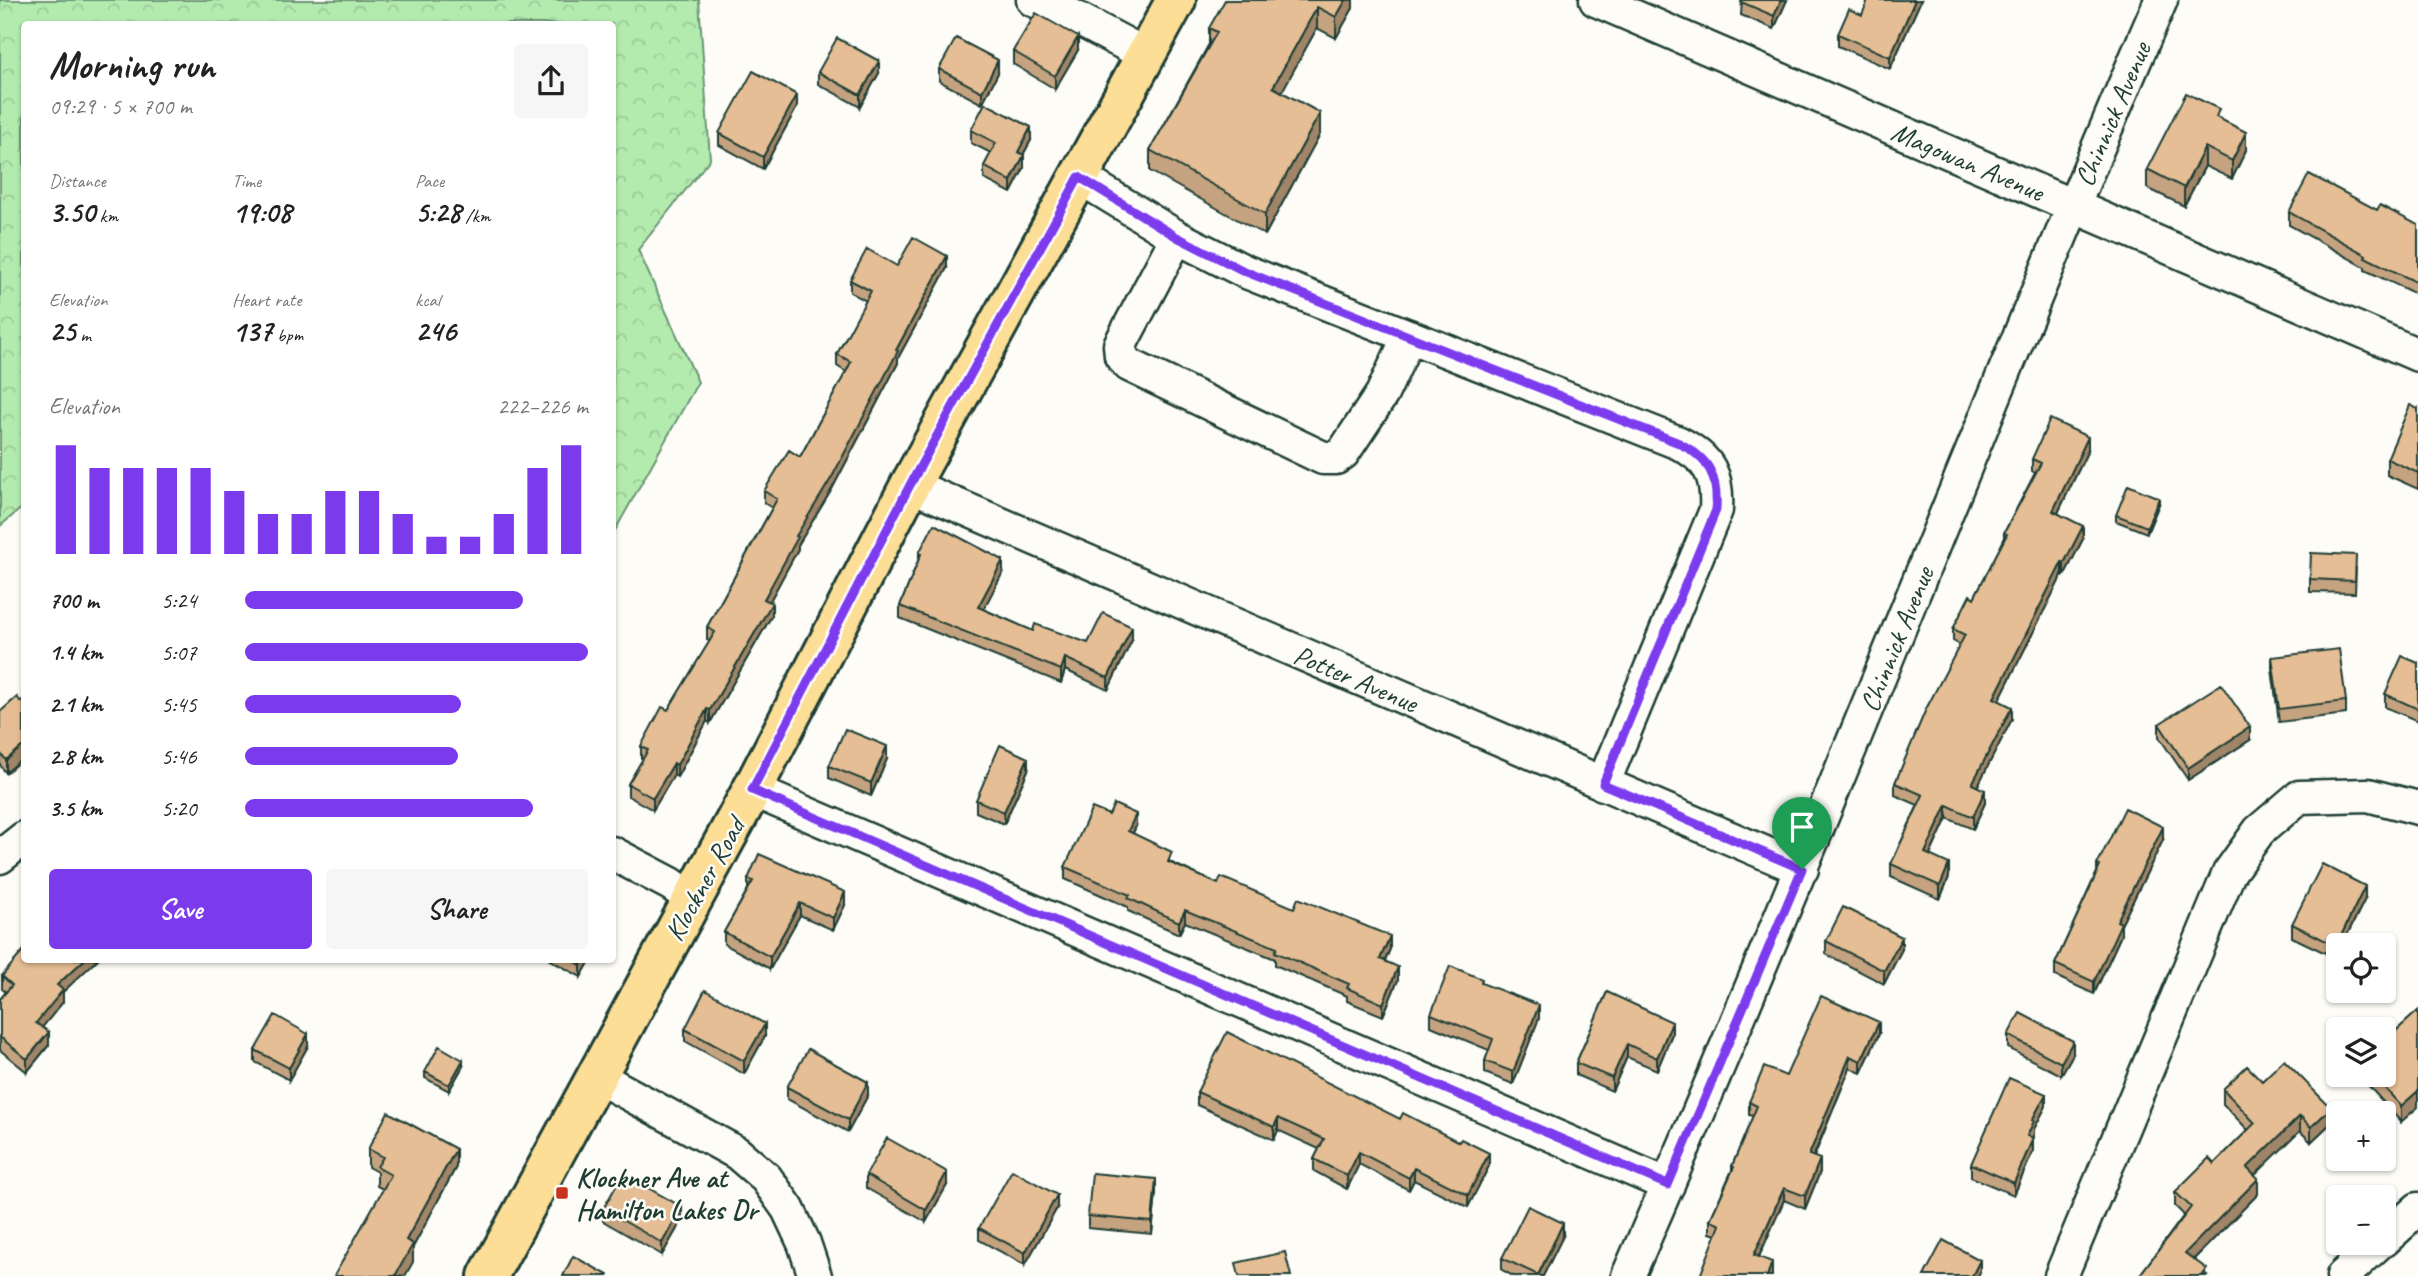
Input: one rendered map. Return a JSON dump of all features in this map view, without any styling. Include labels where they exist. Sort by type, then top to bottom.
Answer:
[{"type":"main road","name":"Klockner Road","points":[[488,1276],[752,790],[910,485],[1176,0]]},
{"type":"street","points":[[1033,0],[1065,12],[1146,55]]},
{"type":"street","name":"Magowan Avenue","points":[[1596,0],[2418,355]]},
{"type":"street","name":"Chinnick Avenue","points":[[1628,1276],[1802,869],[2072,206],[2161,0]]},
{"type":"street","points":[[1079,177],[1177,237],[1244,271],[1679,443],[1696,452],[1710,467],[1717,488],[1716,510],[1603,784]]},
{"type":"street","points":[[1177,237],[1120,345],[1121,356],[1129,365],[1323,458],[1336,458],[1343,453],[1382,394],[1409,337]]},
{"type":"street","name":"Potter Avenue","points":[[910,485],[1802,869]]},
{"type":"street","points":[[752,790],[1668,1185]]},
{"type":"street","points":[[2061,1276],[2229,873],[2259,831],[2300,797],[2368,795],[2418,808]]},
{"type":"street","points":[[0,857],[21,840]]},
{"type":"street","points":[[616,855],[671,884],[692,899]]},
{"type":"street","points":[[598,1077],[737,1153],[766,1178],[788,1209],[804,1243],[815,1276]]},
{"type":"street","points":[[2396,1229],[2418,1209]]},
{"type":"street","points":[[2343,1276],[2366,1255]]},
{"type":"green space","points":[[0,0],[699,0],[710,159],[638,250],[698,382],[616,529],[616,21],[21,21],[21,508],[0,526]]},
{"type":"building","points":[[1225,0],[1346,0],[1336,17],[1317,7],[1273,87],[1320,113],[1265,214],[1150,150],[1217,32],[1209,28]]},
{"type":"building","points":[[1781,0],[1774,16],[1741,2]]},
{"type":"building","points":[[1868,0],[1915,0],[1890,57],[1838,34],[1849,9],[1862,15]]},
{"type":"building","points":[[1036,13],[1078,37],[1055,76],[1013,51]]},
{"type":"building","points":[[837,38],[879,61],[860,95],[818,72]]},
{"type":"building","points":[[956,38],[998,60],[982,92],[939,69]]},
{"type":"building","points":[[753,71],[797,95],[763,157],[719,133]]},
{"type":"building","points":[[2186,93],[2219,109],[2216,117],[2246,132],[2232,161],[2205,147],[2184,188],[2147,169]]},
{"type":"building","points":[[985,103],[1031,127],[1018,152],[1024,155],[1011,181],[984,166],[996,143],[971,130]]},
{"type":"building","points":[[2309,174],[2377,210],[2380,205],[2418,225],[2418,283],[2365,257],[2366,255],[2289,212]]},
{"type":"building","points":[[913,237],[947,256],[832,477],[796,536],[798,537],[764,599],[772,603],[710,710],[707,709],[677,765],[674,763],[653,798],[628,784],[648,750],[641,746],[662,707],[668,710],[715,632],[707,627],[777,499],[764,491],[789,450],[800,457],[851,362],[837,354],[871,291],[850,280],[867,249],[897,266]]},
{"type":"building","points":[[2410,405],[2418,409],[2418,473],[2387,459]]},
{"type":"building","points":[[2050,419],[2088,437],[2053,511],[2083,526],[2064,563],[2062,562],[1994,698],[2012,707],[1972,784],[1985,790],[1973,817],[1947,805],[1925,853],[1949,864],[1940,886],[1891,864],[1923,795],[1895,783],[1926,709],[1965,635],[1953,629],[1970,595],[1974,598],[2041,463],[2032,459]]},
{"type":"building","points":[[2128,485],[2159,498],[2147,527],[2116,515]]},
{"type":"building","points":[[934,524],[1003,560],[978,607],[1033,631],[1035,624],[1088,643],[1103,613],[1132,627],[1108,678],[1065,658],[1061,670],[900,606],[921,554],[919,553]]},
{"type":"building","points":[[2311,553],[2356,555],[2355,581],[2310,579]]},
{"type":"building","points":[[2339,649],[2346,701],[2279,709],[2272,657]]},
{"type":"building","points":[[2402,656],[2418,663],[2418,709],[2385,694]]},
{"type":"building","points":[[2221,684],[2250,727],[2188,768],[2159,724]]},
{"type":"building","points":[[17,697],[21,702],[21,748],[6,760],[0,753],[0,712]]},
{"type":"building","points":[[845,729],[887,746],[871,783],[829,766]]},
{"type":"building","points":[[1000,745],[1028,758],[1004,812],[976,800]]},
{"type":"building","points":[[1114,804],[1136,814],[1128,831],[1172,852],[1168,862],[1218,884],[1221,877],[1294,908],[1298,898],[1390,936],[1380,959],[1398,967],[1383,1004],[1347,988],[1349,984],[1275,952],[1277,948],[1185,910],[1179,922],[1128,898],[1130,895],[1065,867],[1092,808],[1109,815]]},
{"type":"building","points":[[2125,808],[2163,827],[2117,921],[2121,923],[2094,982],[2055,964],[2100,866],[2097,865]]},
{"type":"building","points":[[759,854],[845,892],[833,918],[800,903],[770,957],[724,932],[753,881],[748,879]]},
{"type":"building","points":[[2322,864],[2365,886],[2342,933],[2326,933],[2326,941],[2292,924]]},
{"type":"building","points":[[1843,907],[1902,937],[1884,971],[1826,941]]},
{"type":"building","points":[[21,954],[21,963],[81,963],[57,985],[63,990],[36,1023],[49,1032],[27,1059],[0,1037],[0,999],[12,985],[2,976]]},
{"type":"building","points":[[1450,966],[1482,979],[1481,983],[1539,1005],[1513,1072],[1485,1061],[1493,1039],[1431,1014]]},
{"type":"building","points":[[705,990],[765,1024],[744,1061],[685,1029]]},
{"type":"building","points":[[1607,992],[1672,1022],[1657,1058],[1627,1044],[1612,1078],[1576,1063]]},
{"type":"building","points":[[1821,996],[1879,1022],[1861,1061],[1850,1056],[1809,1155],[1820,1159],[1805,1196],[1784,1188],[1754,1255],[1772,1262],[1767,1276],[1700,1276],[1720,1225],[1710,1220],[1757,1106],[1749,1102],[1764,1067],[1786,1076]]},
{"type":"building","points":[[2418,1011],[2418,1091],[2401,1106],[2384,1087],[2396,1087],[2396,1031]]},
{"type":"building","points":[[2020,1013],[2073,1041],[2061,1063],[2008,1035]]},
{"type":"building","points":[[275,1015],[308,1034],[289,1068],[255,1050]]},
{"type":"building","points":[[1227,1032],[1400,1119],[1403,1113],[1459,1142],[1461,1139],[1489,1153],[1468,1195],[1414,1168],[1409,1178],[1359,1152],[1347,1176],[1314,1159],[1324,1139],[1278,1118],[1274,1127],[1197,1092]]},
{"type":"building","points":[[439,1046],[463,1060],[449,1085],[425,1072]]},
{"type":"building","points":[[808,1049],[868,1082],[848,1120],[787,1087]]},
{"type":"building","points":[[2284,1060],[2326,1103],[2326,1113],[2311,1127],[2300,1116],[2247,1168],[2258,1179],[2185,1253],[2207,1269],[2202,1276],[2139,1276],[2191,1207],[2175,1192],[2209,1158],[2214,1164],[2255,1123],[2223,1089],[2247,1066],[2262,1081]]},
{"type":"building","points":[[2009,1078],[2046,1094],[2032,1120],[2034,1121],[2027,1136],[2033,1138],[2014,1183],[1971,1164]]},
{"type":"building","points":[[388,1112],[456,1149],[406,1240],[413,1244],[395,1276],[334,1276],[391,1175],[377,1167],[383,1157],[368,1149]]},
{"type":"building","points":[[887,1138],[947,1172],[926,1210],[866,1175]]},
{"type":"building","points":[[1012,1170],[1057,1195],[1025,1253],[979,1228]]},
{"type":"building","points":[[1092,1173],[1156,1179],[1152,1222],[1088,1216]]},
{"type":"building","points":[[623,1174],[682,1207],[662,1243],[603,1209]]},
{"type":"building","points":[[1528,1206],[1563,1223],[1538,1275],[1502,1258]]},
{"type":"building","points":[[1943,1240],[1980,1260],[1972,1276],[1924,1276]]},
{"type":"building","points":[[1285,1252],[1291,1276],[1239,1276],[1236,1263]]},
{"type":"building","points":[[573,1256],[608,1275],[608,1276],[563,1276]]},
{"type":"place","name":"Klockner Ave at Hamilton Lakes Dr","points":[[562,1193]]},
{"type":"route","points":[[1079,177],[1177,237],[1244,271],[1696,452],[1710,467],[1717,488],[1716,510],[1603,784],[1802,869],[1668,1185],[752,790],[910,485],[1079,177]]}]
